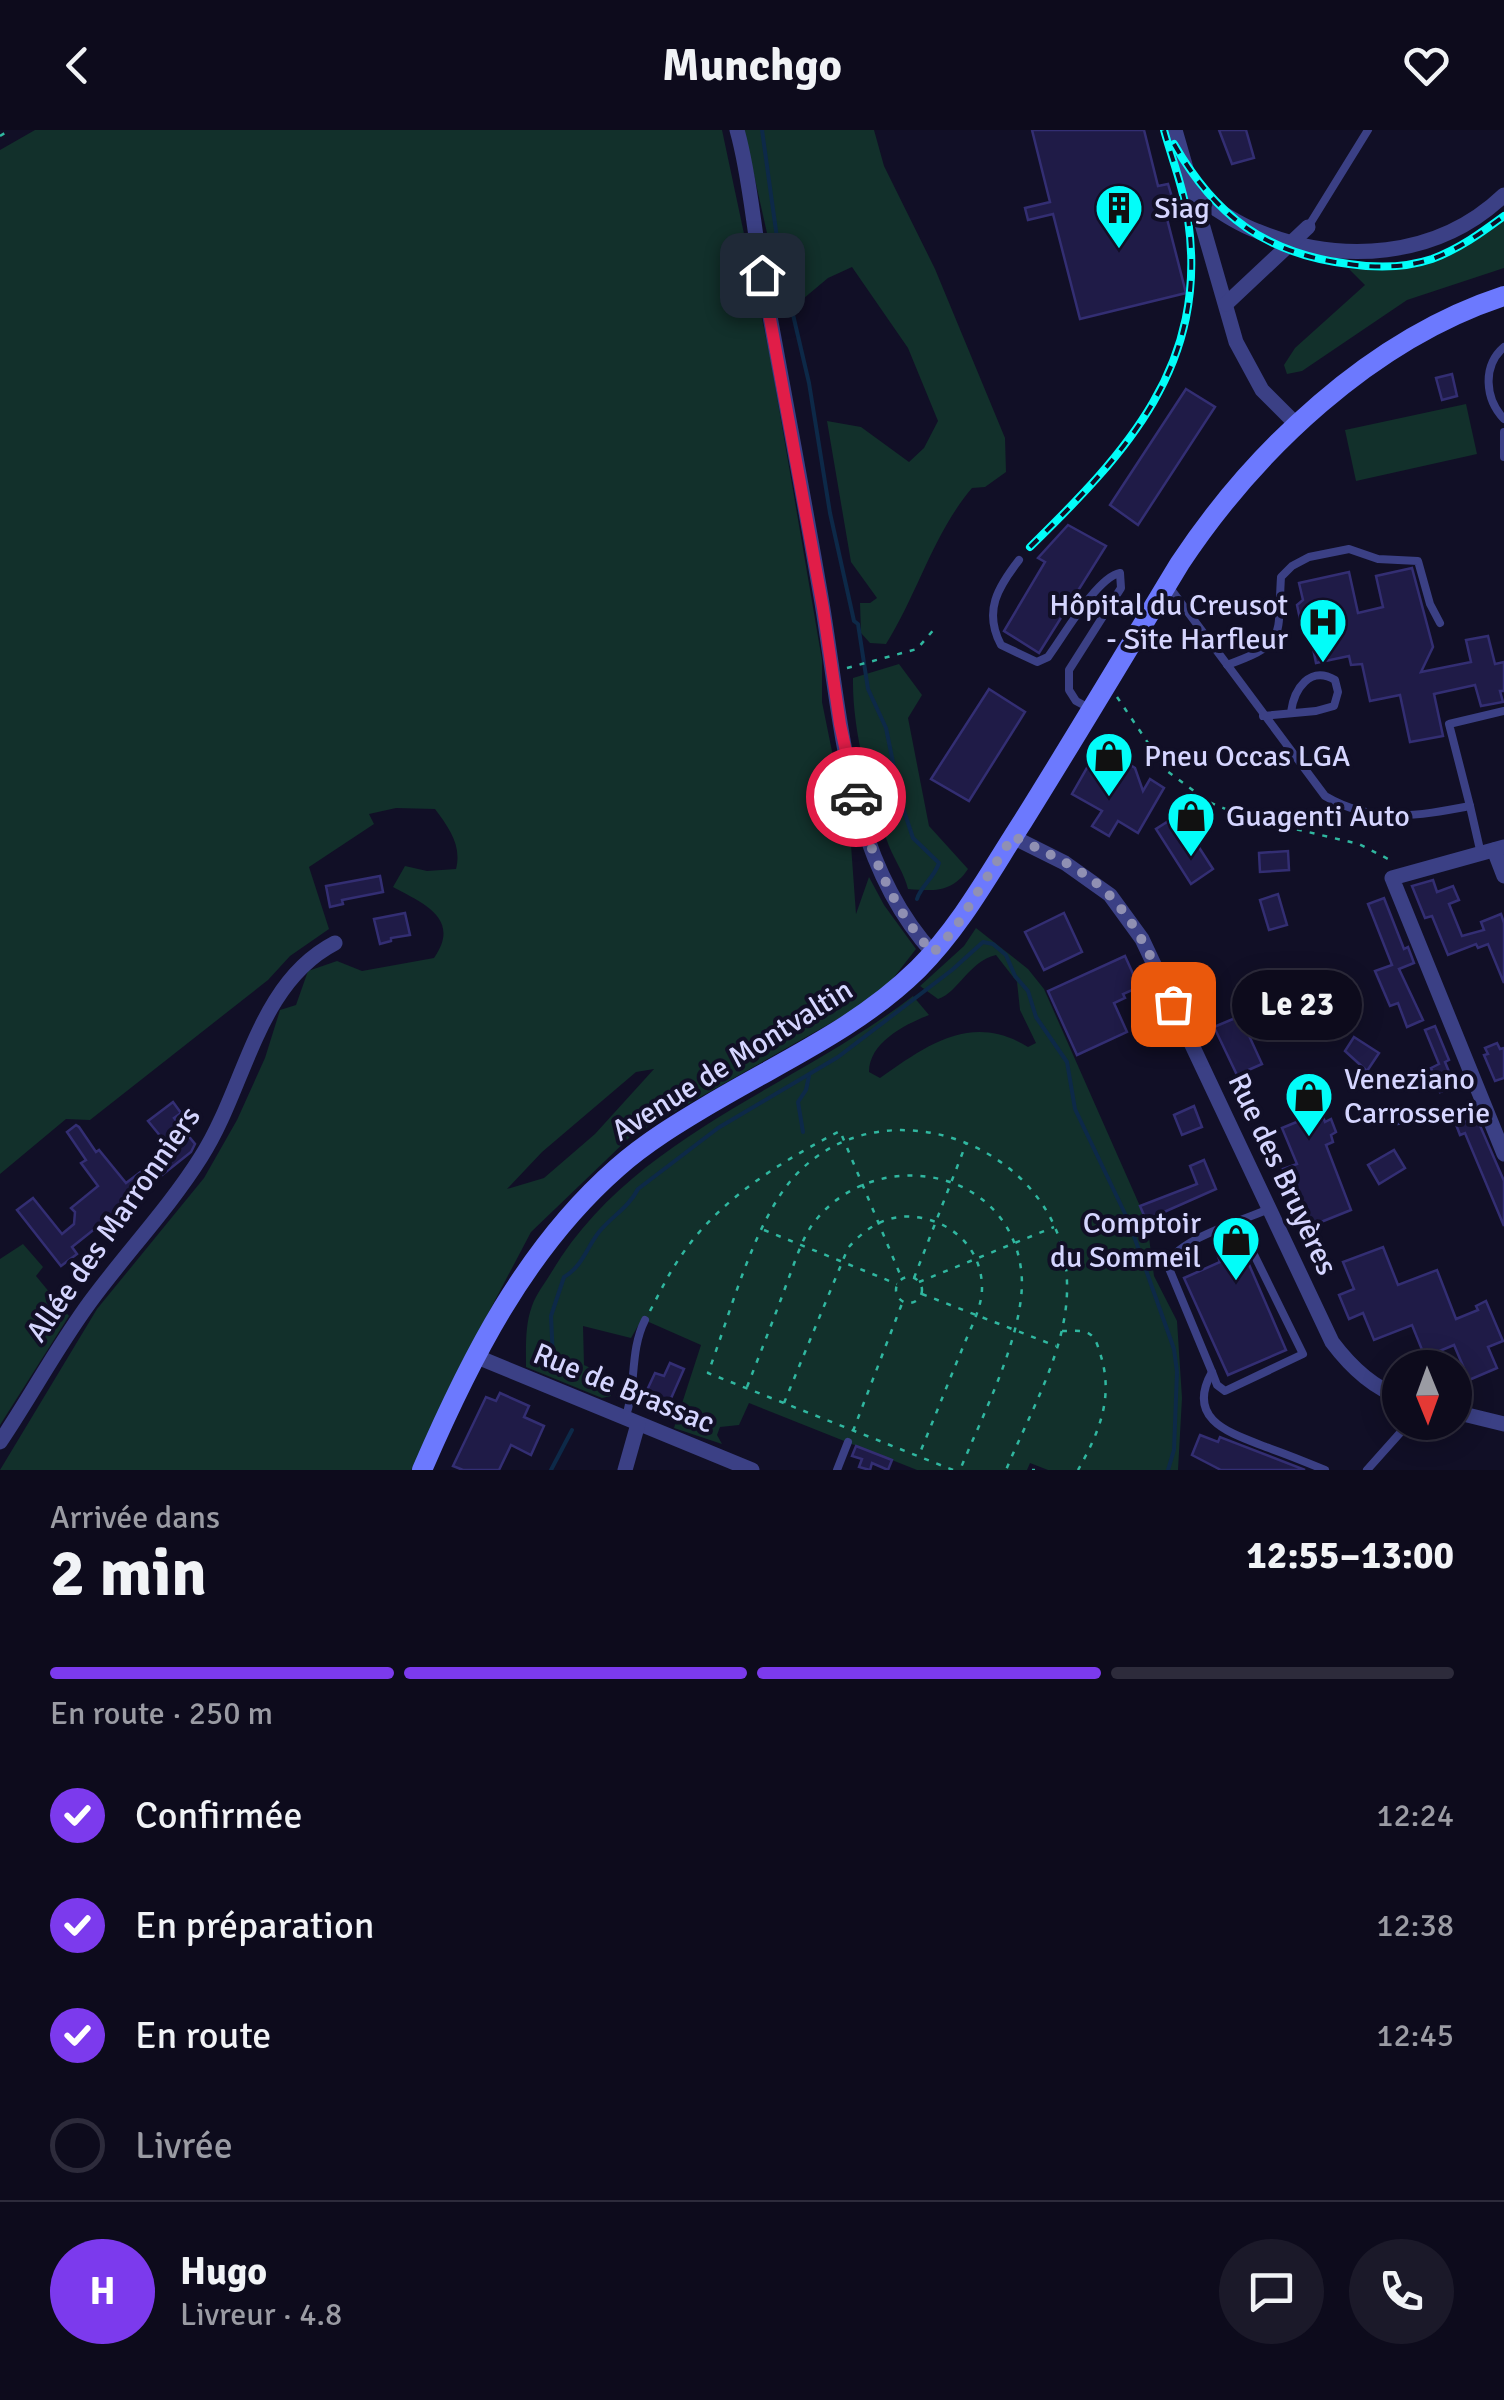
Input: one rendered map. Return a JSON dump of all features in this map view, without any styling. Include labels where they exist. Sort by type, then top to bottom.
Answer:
[{"type":"street","points":[[737,130],[855,791],[876,865],[887,888],[933,953]]},
{"type":"street","points":[[1175,130],[1236,342],[1262,390],[1298,426]]},
{"type":"street","points":[[1196,196],[1252,230],[1290,244],[1362,252],[1402,249],[1469,225],[1504,196]]},
{"type":"street","points":[[1226,304],[1308,227]]},
{"type":"street","name":"Avenue de Montvaltin","points":[[422,1470],[475,1356],[542,1248],[616,1168],[712,1103],[850,1025],[894,992],[954,930],[1214,512],[1263,456],[1384,354],[1446,320],[1504,296]]},
{"type":"street","name":"Rue des Bruyères","points":[[1013,836],[1066,863],[1110,895],[1142,938],[1332,1342],[1348,1363],[1382,1387]]},
{"type":"street","points":[[1504,876],[1493,850],[1392,878],[1493,1113],[1504,1154]]},
{"type":"street","name":"Allée des Marronniers","points":[[0,1442],[91,1300],[198,1161],[224,1117],[280,992],[305,962],[336,944]]},
{"type":"street","name":"Rue de Brassac","points":[[475,1356],[752,1470]]},
{"type":"street","points":[[1472,1416],[1504,1424]]},
{"type":"street","points":[[625,1470],[632,1422]]},
{"type":"lane","points":[[1308,227],[1368,130]]},
{"type":"lane","points":[[1504,347],[1493,357],[1489,376],[1490,397],[1504,419]]},
{"type":"lane","points":[[1504,432],[1504,457]]},
{"type":"lane","points":[[1227,665],[1264,652],[1275,641],[1281,577],[1292,566],[1309,557],[1350,548],[1378,559],[1418,561],[1430,604],[1440,623]]},
{"type":"lane","points":[[1019,560],[996,590],[992,617],[1002,645],[1037,662],[1048,657],[1108,576],[1120,573],[1121,588],[1069,670],[1069,690],[1076,701],[1092,708]]},
{"type":"lane","points":[[1167,585],[1325,796],[1347,809],[1384,816],[1412,817],[1470,806]]},
{"type":"lane","points":[[1263,716],[1334,706],[1338,692],[1335,680],[1324,674],[1313,675],[1296,693],[1291,712]]},
{"type":"lane","points":[[1493,850],[1470,806],[1449,724],[1504,711]]},
{"type":"lane","points":[[1393,1122],[1440,1113],[1493,1113]]},
{"type":"lane","points":[[1238,1222],[1303,1354],[1230,1390],[1221,1389],[1212,1372],[1168,1266],[1169,1257],[1177,1248],[1238,1222],[1269,1209]]},
{"type":"lane","points":[[632,1422],[635,1338],[644,1320]]},
{"type":"lane","points":[[1212,1372],[1203,1398],[1206,1410],[1222,1429],[1326,1470]]},
{"type":"lane","points":[[1368,1470],[1394,1440]]},
{"type":"lane","points":[[838,1470],[848,1442]]},
{"type":"path","points":[[0,136],[10,130]]},
{"type":"path","points":[[850,668],[917,649],[936,627]]},
{"type":"path","points":[[1107,683],[1167,771],[1209,802],[1244,817],[1359,844],[1414,872]]},
{"type":"path","points":[[953,1470],[708,1373],[762,1228],[777,1199],[796,1174],[845,1142],[904,1130],[932,1131],[967,1143],[1004,1162],[1024,1180],[1041,1199],[1056,1226],[1068,1280],[1066,1310],[1057,1346],[1006,1470]]},
{"type":"path","points":[[644,1320],[682,1254],[726,1205],[792,1156],[840,1131],[902,1279]]},
{"type":"path","points":[[914,1278],[967,1143]]},
{"type":"path","points":[[747,1388],[802,1245],[822,1214],[862,1184],[904,1174],[952,1182],[977,1196],[1006,1225],[1021,1267],[1022,1290],[1015,1330],[960,1470]]},
{"type":"path","points":[[784,1403],[842,1262],[858,1237],[879,1222],[907,1216],[936,1221],[961,1237],[976,1260],[982,1288],[976,1314],[918,1456]]},
{"type":"path","points":[[920,1282],[1056,1226]]},
{"type":"path","points":[[762,1228],[897,1284]]},
{"type":"path","points":[[904,1302],[896,1292],[902,1279],[920,1282],[922,1294]]},
{"type":"path","points":[[922,1294],[1057,1346]]},
{"type":"path","points":[[904,1302],[916,1301],[922,1294]]},
{"type":"path","points":[[848,1442],[904,1302]]},
{"type":"path","points":[[1061,1331],[1084,1332],[1096,1340],[1107,1385],[1106,1407],[1094,1442],[1078,1470]]},
{"type":"green space","points":[[35,130],[722,130],[771,361],[822,660],[822,702],[851,845],[856,914],[869,877],[916,949],[891,981],[852,1011],[630,1137],[531,1232],[412,1470],[0,1470],[97,1309],[204,1178],[237,1120],[265,1058],[280,1010],[296,1005],[308,971],[337,961],[362,971],[434,958],[441,944],[441,922],[426,906],[393,887],[405,866],[427,871],[456,869],[457,852],[453,837],[435,809],[396,808],[369,814],[374,824],[309,867],[329,929],[290,956],[268,980],[90,1120],[66,1119],[0,1174],[0,150]],"holes":[[[654,1069],[595,1134],[544,1178],[507,1189],[542,1152],[636,1072]]]},
{"type":"green space","points":[[744,130],[874,130],[884,166],[935,269],[1005,438],[1006,472],[985,487],[972,488],[958,506],[886,644],[870,643],[861,633],[860,603],[877,598],[851,562],[827,421],[861,427],[909,462],[924,448],[938,421],[908,348],[852,267],[828,278],[785,314]]},
{"type":"green space","points":[[1504,220],[1504,268],[1407,300],[1302,371],[1287,374],[1284,365],[1295,348],[1365,285],[1349,269],[1391,268],[1431,260],[1469,244]]},
{"type":"green space","points":[[1466,404],[1477,454],[1356,481],[1345,430]]},
{"type":"green space","points":[[899,664],[922,695],[908,718],[929,826],[968,869],[956,883],[942,889],[908,889],[882,827],[859,741],[853,678]]},
{"type":"green space","points":[[976,928],[1028,969],[1044,989],[1147,1222],[1154,1276],[1177,1321],[1182,1398],[1178,1470],[1048,1470],[1030,1463],[1027,1470],[917,1470],[749,1403],[739,1425],[720,1427],[717,1435],[722,1444],[674,1428],[701,1345],[642,1319],[631,1338],[583,1326],[584,1365],[612,1378],[611,1396],[602,1398],[526,1367],[527,1328],[534,1302],[585,1226],[625,1185],[717,1118],[866,1029],[913,996],[929,1015],[900,1029],[875,1052],[869,1072],[880,1078],[915,1054],[951,1037],[988,1032],[1028,1047],[1036,1043],[1020,1010],[1017,982],[996,955],[978,964],[938,999],[920,986],[964,946]]},
{"type":"green space","points":[[23,1244],[43,1267],[36,1276],[69,1316],[0,1425],[0,1259]]},
{"type":"building","name":"Siag","points":[[1032,130],[1144,130],[1158,186],[1168,184],[1174,204],[1164,207],[1186,293],[1080,319],[1053,214],[1028,220],[1025,208],[1050,202]]},
{"type":"building","points":[[1219,130],[1246,130],[1254,158],[1232,164]]},
{"type":"building","points":[[1452,374],[1457,396],[1442,400],[1436,378]]},
{"type":"building","points":[[1186,389],[1215,407],[1138,525],[1110,505]]},
{"type":"building","points":[[1068,525],[1106,546],[1039,653],[1004,631],[1045,562],[1038,558]]},
{"type":"building","points":[[1412,568],[1433,647],[1421,672],[1471,662],[1466,640],[1488,636],[1495,664],[1504,662],[1504,691],[1500,691],[1503,702],[1481,706],[1475,685],[1434,694],[1443,736],[1410,742],[1400,695],[1370,701],[1362,664],[1351,665],[1349,656],[1316,663],[1308,624],[1300,619],[1297,605],[1303,600],[1299,583],[1349,572],[1358,613],[1383,607],[1376,576]]},
{"type":"building","points":[[989,689],[1025,712],[969,801],[931,779]]},
{"type":"building","points":[[1100,745],[1135,768],[1143,791],[1150,779],[1164,788],[1138,833],[1118,821],[1109,836],[1092,826],[1102,811],[1072,794]]},
{"type":"building","points":[[1178,815],[1213,869],[1191,884],[1156,829]]},
{"type":"building","points":[[1288,851],[1289,870],[1260,872],[1259,853]]},
{"type":"building","points":[[380,876],[383,892],[342,900],[343,904],[330,907],[326,886]]},
{"type":"building","points":[[1433,880],[1437,892],[1453,886],[1459,900],[1449,904],[1462,936],[1484,930],[1481,922],[1501,914],[1504,983],[1488,944],[1478,948],[1476,944],[1448,955],[1432,916],[1425,918],[1412,886]]},
{"type":"building","points":[[1278,894],[1287,925],[1269,930],[1260,900]]},
{"type":"building","points":[[1384,898],[1404,949],[1408,947],[1414,963],[1399,969],[1423,1020],[1407,1027],[1398,1003],[1390,1006],[1375,971],[1392,965],[1368,904]]},
{"type":"building","points":[[405,913],[410,935],[380,944],[374,919]]},
{"type":"building","points":[[1064,913],[1082,952],[1044,970],[1025,932]]},
{"type":"building","points":[[1125,956],[1139,987],[1114,1003],[1127,1032],[1077,1055],[1048,991]]},
{"type":"building","points":[[1240,1016],[1262,1064],[1237,1075],[1214,1027]]},
{"type":"building","points":[[1435,1026],[1455,1086],[1440,1092],[1431,1068],[1439,1064],[1425,1030]]},
{"type":"building","points":[[1354,1037],[1379,1053],[1367,1071],[1345,1051]]},
{"type":"building","points":[[1497,1043],[1500,1049],[1504,1048],[1504,1078],[1495,1081],[1484,1055],[1488,1054],[1485,1048]]},
{"type":"building","points":[[173,1102],[181,1113],[174,1118],[195,1144],[191,1152],[72,1247],[77,1254],[61,1266],[17,1210],[33,1198],[62,1234],[74,1224],[75,1212],[71,1208],[98,1186],[81,1163],[86,1160],[67,1132],[79,1127],[96,1152],[99,1150],[126,1183],[171,1149],[148,1121]]},
{"type":"building","points":[[1194,1106],[1202,1127],[1182,1135],[1174,1115]]},
{"type":"building","points":[[1321,1112],[1325,1122],[1331,1119],[1336,1132],[1331,1135],[1333,1142],[1326,1145],[1351,1210],[1306,1228],[1283,1169],[1297,1164],[1282,1128]]},
{"type":"building","points":[[1478,1121],[1504,1181],[1504,1226],[1465,1133],[1460,1135],[1455,1122]]},
{"type":"building","points":[[1394,1150],[1405,1168],[1379,1184],[1368,1165]]},
{"type":"building","points":[[1204,1160],[1216,1189],[1146,1220],[1140,1206],[1197,1184],[1190,1166]]},
{"type":"building","points":[[1241,1246],[1286,1350],[1228,1375],[1184,1278],[1220,1262],[1218,1256]]},
{"type":"building","points":[[1383,1247],[1398,1285],[1437,1270],[1456,1319],[1478,1310],[1476,1306],[1486,1301],[1503,1341],[1488,1347],[1497,1368],[1472,1379],[1472,1350],[1456,1350],[1454,1345],[1442,1350],[1422,1350],[1412,1325],[1374,1340],[1363,1313],[1349,1319],[1339,1295],[1354,1289],[1343,1262]]},
{"type":"building","points":[[670,1363],[684,1369],[665,1412],[642,1401],[655,1373],[664,1376]]},
{"type":"building","points":[[500,1393],[529,1406],[524,1417],[544,1426],[531,1455],[511,1445],[499,1470],[463,1470],[453,1466],[486,1397],[496,1401]]},
{"type":"building","points":[[1200,1435],[1218,1442],[1220,1437],[1305,1470],[1221,1470],[1192,1455]]},
{"type":"building","points":[[856,1446],[892,1460],[888,1470],[872,1463],[870,1470],[859,1467],[862,1459],[852,1456]]},
{"type":"waterway","points":[[762,130],[778,245],[784,256],[830,513],[854,621],[858,624],[868,689],[886,728],[901,802],[913,838],[939,863],[917,899]]},
{"type":"waterway","points":[[553,1359],[551,1316],[564,1277],[638,1189],[718,1128],[838,1057],[983,942],[993,944],[1006,955],[1015,976],[1028,991],[1036,1017],[1067,1062],[1075,1109],[1129,1222],[1174,1349],[1174,1450],[1168,1470]]},
{"type":"waterway","points":[[803,1132],[798,1102],[809,1076]]},
{"type":"waterway","points":[[551,1470],[572,1430]]},
{"type":"railway","points":[[1030,547],[1128,440],[1173,362],[1186,318],[1191,271],[1186,208],[1164,130]]},
{"type":"railway","points":[[1174,144],[1207,192],[1246,227],[1268,241],[1319,259],[1380,267],[1422,262],[1461,245],[1504,216]]},
{"type":"way so far","points":[[856,797],[887,888],[933,953],[954,930],[1013,836],[1066,863],[1110,895],[1142,938],[1173,1004]]},
{"type":"place","name":"Siag","points":[[1119,250]]},
{"type":"place","name":"Hôpital du Creusot - Site Harfleur","points":[[1323,664]]},
{"type":"place","name":"Pneu Occas LGA","points":[[1109,798]]},
{"type":"place","name":"Guagenti Auto","points":[[1191,858]]},
{"type":"place","name":"Le 23","points":[[1173,1004]]},
{"type":"place","name":"Veneziano Carrosserie","points":[[1309,1138]]},
{"type":"place","name":"Comptoir du Sommeil","points":[[1236,1282]]},
{"type":"route","points":[[762,275],[856,797]]}]
